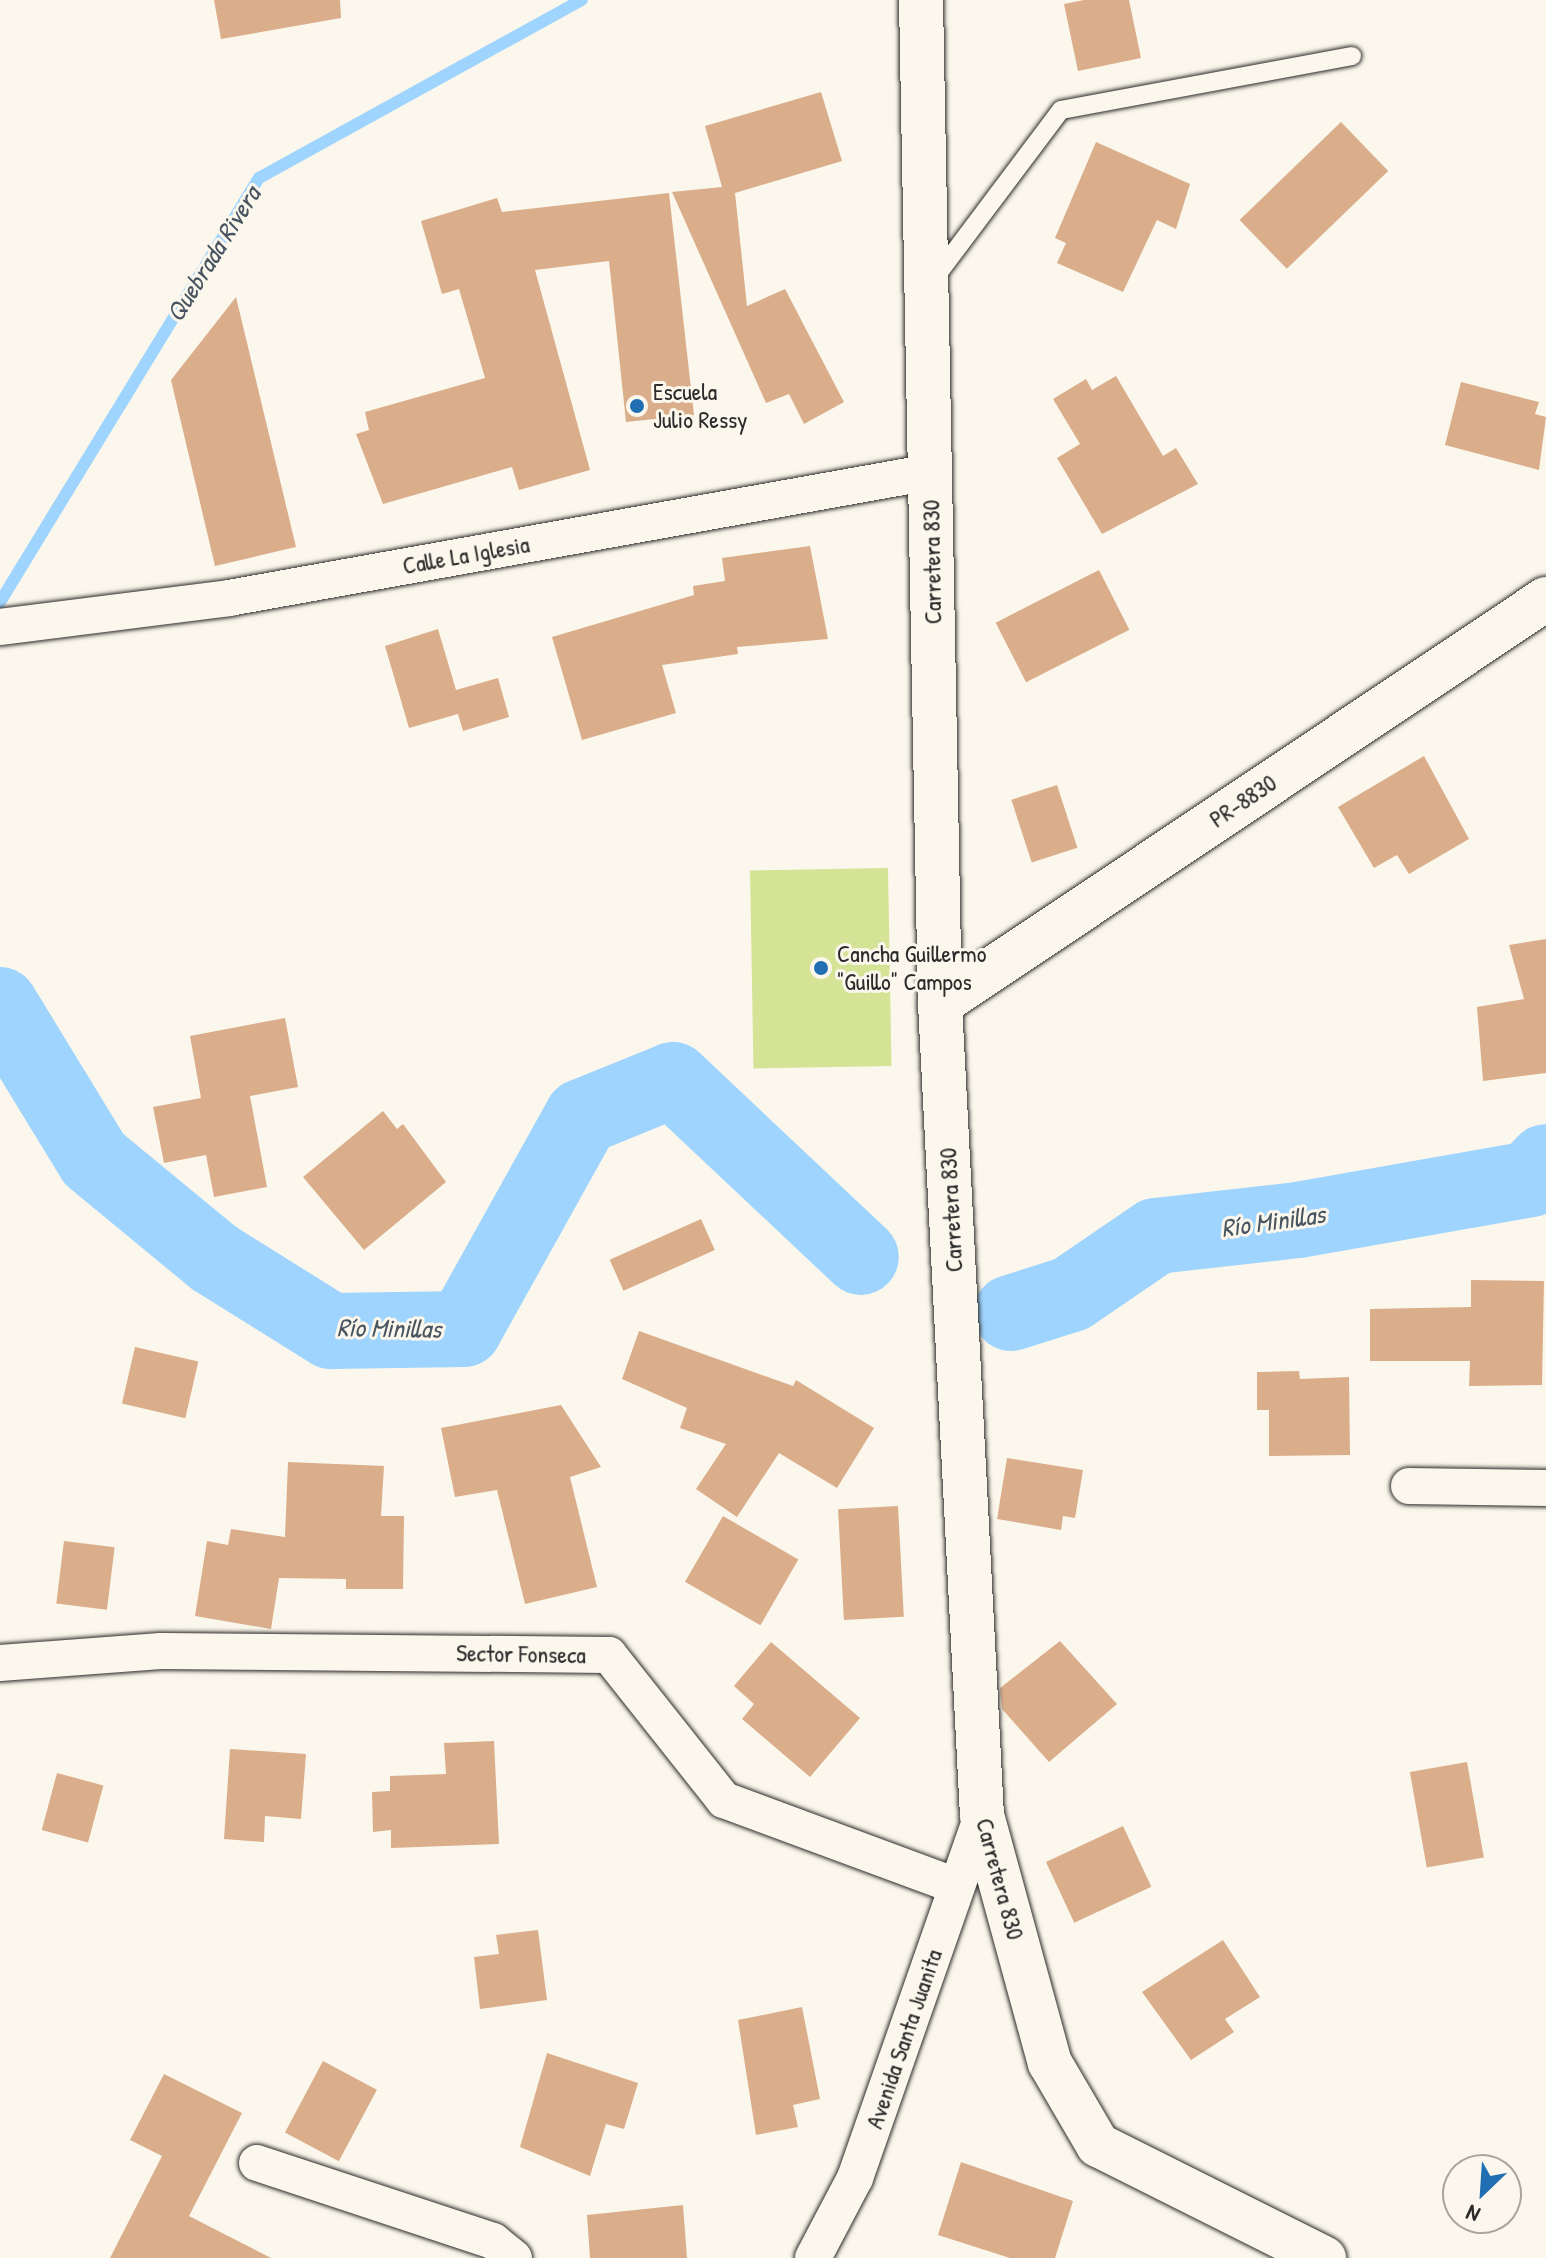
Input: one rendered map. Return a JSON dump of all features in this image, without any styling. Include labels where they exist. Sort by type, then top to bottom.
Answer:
[{"type":"street","name":"Carretera 830","points":[[921,0],[940,1004],[982,1815],[1050,2063],[1098,2145],[1324,2258]]},
{"type":"street","name":"Calle La Iglesia","points":[[0,627],[229,598],[931,472]]},
{"type":"street","name":"PR-8830","points":[[940,1004],[1546,599]]},
{"type":"street","points":[[1409,1486],[1546,1488]]},
{"type":"street","name":"Sector Fonseca","points":[[0,1663],[161,1651],[609,1655],[724,1800],[957,1886]]},
{"type":"street","name":"Avenida Santa Juanita","points":[[813,2258],[855,2178],[982,1815]]},
{"type":"street","points":[[257,2163],[493,2241],[514,2258]]},
{"type":"lane","points":[[927,287],[1061,110],[1352,56]]},
{"type":"green space","name":"Cancha Guillermo \"Guillo\" Campos","points":[[888,868],[891,1066],[753,1068],[750,870]]},
{"type":"building","points":[[214,0],[340,0],[341,18],[221,39]]},
{"type":"building","points":[[1084,0],[1129,0],[1141,58],[1078,71],[1064,4]]},
{"type":"building","points":[[821,92],[842,161],[735,193],[747,306],[785,289],[844,402],[804,424],[789,394],[766,403],[672,192],[722,187],[705,126]]},
{"type":"building","points":[[1341,122],[1388,171],[1287,269],[1240,220]]},
{"type":"building","points":[[1096,142],[1190,184],[1176,229],[1157,220],[1123,292],[1057,263],[1066,243],[1055,238]]},
{"type":"building","points":[[669,193],[694,415],[626,422],[609,261],[535,270],[590,470],[519,490],[512,467],[383,504],[356,434],[369,430],[365,412],[485,378],[459,289],[442,294],[421,221],[497,198],[502,212]]},
{"type":"building","points":[[236,297],[296,547],[215,566],[171,380]]},
{"type":"building","points":[[1116,376],[1163,456],[1176,448],[1198,484],[1102,534],[1057,458],[1080,444],[1053,399],[1086,379],[1092,390]]},
{"type":"building","points":[[1461,382],[1539,402],[1535,414],[1546,417],[1539,470],[1445,445]]},
{"type":"building","points":[[810,546],[828,639],[737,647],[738,654],[662,665],[676,713],[582,740],[552,637],[694,595],[693,586],[725,581],[722,558]]},
{"type":"building","points":[[1099,570],[1129,630],[1026,682],[996,623]]},
{"type":"building","points":[[438,629],[456,690],[498,678],[509,717],[463,731],[458,714],[409,728],[385,646]]},
{"type":"building","points":[[1424,756],[1469,839],[1409,874],[1397,855],[1374,868],[1338,807]]},
{"type":"building","points":[[1057,785],[1077,848],[1032,863],[1011,800]]},
{"type":"building","points":[[1546,939],[1546,1073],[1483,1081],[1477,1007],[1524,999],[1509,945]]},
{"type":"building","points":[[285,1018],[298,1087],[250,1096],[267,1187],[214,1197],[206,1155],[164,1163],[153,1107],[201,1098],[190,1036]]},
{"type":"building","points":[[383,1111],[397,1129],[403,1124],[446,1182],[364,1250],[303,1177]]},
{"type":"building","points":[[701,1219],[715,1250],[623,1291],[610,1260]]},
{"type":"building","points":[[1471,1280],[1544,1281],[1542,1385],[1469,1386],[1470,1361],[1370,1361],[1370,1309],[1471,1307]]},
{"type":"building","points":[[639,1331],[793,1386],[796,1380],[874,1428],[837,1488],[779,1453],[737,1517],[696,1489],[726,1444],[680,1428],[687,1408],[622,1379]]},
{"type":"building","points":[[135,1347],[198,1362],[185,1418],[122,1404]]},
{"type":"building","points":[[1299,1371],[1300,1379],[1349,1377],[1350,1455],[1269,1456],[1269,1410],[1257,1410],[1257,1372]]},
{"type":"building","points":[[561,1405],[601,1467],[570,1477],[597,1587],[525,1604],[497,1490],[455,1497],[441,1428]]},
{"type":"building","points":[[1007,1458],[1083,1470],[1075,1518],[1063,1516],[1061,1530],[997,1519]]},
{"type":"building","points":[[288,1462],[384,1466],[381,1516],[404,1516],[403,1589],[346,1589],[346,1579],[279,1578],[271,1629],[195,1616],[207,1541],[228,1545],[231,1529],[285,1537]]},
{"type":"building","points":[[898,1506],[904,1617],[844,1620],[838,1509]]},
{"type":"building","points":[[723,1516],[798,1560],[760,1625],[685,1582]]},
{"type":"building","points":[[64,1541],[115,1547],[107,1610],[56,1604]]},
{"type":"building","points":[[1060,1641],[1117,1704],[1049,1762],[1002,1709],[1000,1688]]},
{"type":"building","points":[[771,1642],[860,1718],[810,1777],[742,1719],[754,1704],[734,1686]]},
{"type":"building","points":[[494,1741],[499,1844],[391,1848],[391,1830],[373,1832],[372,1792],[390,1791],[390,1776],[446,1774],[444,1743]]},
{"type":"building","points":[[230,1749],[306,1754],[301,1819],[265,1816],[264,1842],[224,1839]]},
{"type":"building","points":[[1467,1762],[1484,1858],[1427,1868],[1410,1772]]},
{"type":"building","points":[[57,1773],[103,1785],[88,1842],[42,1830]]},
{"type":"building","points":[[1123,1826],[1151,1887],[1074,1923],[1046,1862]]},
{"type":"building","points":[[538,1930],[547,2000],[480,2009],[474,1957],[499,1954],[496,1935]]},
{"type":"building","points":[[1223,1940],[1260,1997],[1225,2019],[1234,2032],[1191,2060],[1142,1992]]},
{"type":"building","points":[[802,2007],[820,2099],[793,2105],[798,2127],[756,2135],[738,2020]]},
{"type":"building","points":[[547,2053],[638,2083],[624,2129],[606,2124],[590,2176],[520,2147]]},
{"type":"building","points":[[323,2061],[377,2090],[339,2161],[285,2133]]},
{"type":"building","points":[[164,2074],[242,2113],[189,2216],[271,2258],[110,2258],[162,2156],[130,2140]]},
{"type":"building","points":[[961,2162],[1073,2201],[1055,2258],[1010,2258],[938,2235]]},
{"type":"building","points":[[683,2205],[687,2258],[590,2258],[587,2215]]},
{"type":"waterway","name":"Quebrada Rivera","points":[[0,602],[259,178],[582,0]]},
{"type":"waterway","name":"Río Minillas","points":[[0,1005],[94,1159],[214,1258],[331,1331],[464,1329],[582,1117],[673,1080],[861,1257]]},
{"type":"waterway","name":"Río Minillas","points":[[1011,1313],[1071,1294],[1156,1236],[1298,1220],[1530,1179],[1546,1162]]},
{"type":"place","name":"Escuela Julio Ressy","points":[[637,406]]},
{"type":"place","name":"Cancha Guillermo \"Guillo\" Campos","points":[[821,968]]}]
